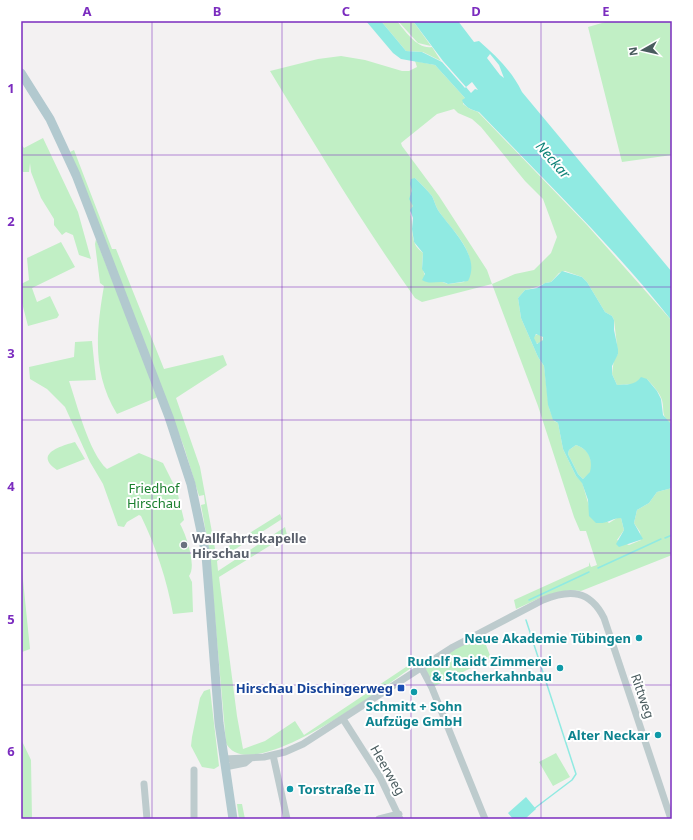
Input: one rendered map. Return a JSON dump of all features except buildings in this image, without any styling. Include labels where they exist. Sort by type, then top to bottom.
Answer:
[{"type":"main road","points":[[21,73],[50,119],[76,174],[158,386],[188,472],[200,519],[206,555],[216,690],[224,763],[233,819]]},
{"type":"street","name":"Rittweg","points":[[421,667],[481,631],[555,596],[569,593],[577,594],[597,604],[607,625],[671,819]]},
{"type":"street","points":[[224,763],[245,763],[251,758],[273,755],[303,744],[421,667],[432,688],[485,819]]},
{"type":"street","name":"Heerweg","points":[[343,719],[380,777],[399,817],[379,819]]},
{"type":"street","points":[[273,755],[287,819]]},
{"type":"street","points":[[194,770],[194,819]]},
{"type":"street","points":[[144,784],[147,819]]},
{"type":"green space","points":[[381,21],[397,21],[417,43],[422,46],[432,47],[441,61],[423,52],[406,51]]},
{"type":"green space","points":[[398,21],[413,21],[431,46],[418,43]]},
{"type":"green space","points":[[609,21],[672,21],[672,155],[622,162],[588,27]]},
{"type":"green space","points":[[341,56],[365,60],[402,71],[409,71],[417,67],[415,61],[435,65],[465,98],[463,104],[478,112],[587,225],[672,321],[672,425],[664,416],[662,400],[659,394],[647,379],[639,380],[634,384],[617,385],[612,374],[614,359],[618,354],[614,320],[612,316],[605,312],[587,282],[582,277],[565,271],[559,273],[551,282],[525,290],[518,298],[521,318],[538,357],[544,366],[549,408],[554,421],[558,423],[563,449],[576,476],[582,482],[589,506],[609,523],[617,518],[621,518],[624,530],[617,540],[629,545],[641,540],[640,532],[634,523],[637,510],[649,503],[657,492],[672,488],[672,555],[581,591],[564,591],[548,595],[516,609],[514,600],[589,566],[589,562],[591,567],[597,565],[586,531],[580,531],[574,517],[538,406],[492,284],[422,302],[415,298],[359,214],[270,71],[318,59]],"holes":[[[454,109],[458,113],[472,119],[481,127],[525,181],[543,199],[557,237],[551,253],[534,270],[515,274],[492,284],[487,270],[439,196],[401,143],[437,114]],[[415,178],[432,196],[439,211],[459,237],[468,254],[470,263],[469,273],[464,282],[448,284],[425,276],[422,267],[423,253],[414,242],[410,213],[413,206],[410,197]]]},
{"type":"green space","points":[[43,138],[78,212],[91,259],[79,255],[73,235],[66,232],[62,235],[54,225],[54,219],[41,198],[31,172],[30,163],[29,172],[23,172],[21,169],[21,144],[24,148]]},
{"type":"green space","points":[[74,150],[112,249],[116,249],[164,369],[223,355],[227,365],[176,398],[200,467],[216,554],[280,514],[282,519],[217,561],[218,571],[285,527],[287,535],[219,577],[237,716],[243,749],[265,741],[295,721],[304,735],[421,657],[422,660],[383,688],[323,727],[291,743],[263,753],[240,754],[226,743],[209,550],[201,505],[205,504],[204,495],[199,496],[184,447],[70,152]]},
{"type":"green space","points":[[96,239],[158,397],[117,414],[103,383],[98,352],[99,320],[104,286],[100,283],[95,244]]},
{"type":"green space","points":[[61,242],[75,267],[32,288],[37,302],[50,296],[59,315],[57,318],[28,326],[21,299],[21,284],[29,280],[27,258]]},
{"type":"green space","points":[[538,334],[543,339],[538,344],[533,339]]},
{"type":"green space","name":"Friedhof Hirschau","points":[[92,341],[96,380],[69,381],[84,428],[95,452],[107,469],[139,453],[163,463],[177,491],[184,520],[180,524],[190,550],[192,565],[189,576],[192,582],[193,612],[173,614],[168,589],[160,564],[141,516],[139,515],[127,522],[124,527],[118,526],[103,484],[90,462],[65,407],[47,389],[30,379],[29,367],[74,357],[75,342]]},
{"type":"green space","points":[[75,442],[85,459],[57,470],[50,464],[48,455],[57,448]]},
{"type":"green space","points":[[576,445],[584,449],[591,459],[591,472],[583,479],[578,474],[568,454],[569,450]]},
{"type":"green space","points":[[22,570],[30,649],[22,652],[21,571]]},
{"type":"green space","points":[[481,632],[491,658],[433,687],[424,665]]},
{"type":"green space","points":[[210,689],[219,766],[214,769],[202,767],[191,746],[200,698],[204,691]]},
{"type":"green space","points":[[21,739],[31,760],[32,819],[21,819]]},
{"type":"green space","points":[[556,753],[570,777],[553,786],[539,762]]},
{"type":"green space","points":[[237,804],[242,804],[245,819],[239,819]]},
{"type":"water","name":"Neckar","points":[[366,21],[381,21],[406,51],[422,52],[442,62],[465,88],[466,87],[443,61],[413,21],[458,21],[474,42],[479,41],[491,52],[503,64],[522,92],[672,272],[672,321],[603,240],[479,112],[465,105],[462,100],[465,98],[435,65],[401,59],[393,53]],"holes":[[[490,54],[499,65],[504,78],[487,58]],[[472,82],[478,90],[475,89],[471,93],[466,87]]]},
{"type":"water","points":[[415,178],[432,196],[439,211],[464,245],[471,263],[471,272],[468,281],[448,284],[442,282],[425,282],[422,280],[425,274],[422,269],[423,253],[414,242],[412,229],[413,218],[410,210],[413,206],[409,199],[412,190],[410,184],[411,179]]},
{"type":"water","points":[[562,271],[582,277],[587,282],[605,312],[612,316],[614,320],[618,354],[612,366],[612,374],[617,385],[636,382],[641,377],[647,379],[657,391],[661,399],[663,415],[672,425],[672,488],[657,492],[649,503],[637,510],[634,523],[643,539],[619,547],[616,544],[624,530],[621,518],[604,523],[596,523],[589,516],[588,500],[582,483],[576,476],[563,449],[558,423],[553,420],[548,405],[544,366],[538,357],[521,318],[518,298],[525,290],[537,288],[545,283],[551,282]],"holes":[[[536,334],[543,337],[543,340],[537,344],[534,338]],[[576,445],[587,452],[591,464],[590,472],[583,479],[578,474],[568,454],[569,450]]]},
{"type":"water","points":[[526,797],[536,809],[525,819],[513,819],[508,813]]},
{"type":"waterway","points":[[665,538],[672,535]]},
{"type":"waterway","points":[[598,568],[661,539]]},
{"type":"waterway","points":[[529,600],[589,572]]},
{"type":"waterway","points":[[526,620],[576,774],[572,780],[535,808]]},
{"type":"place","name":"Wallfahrtskapelle Hirschau","points":[[184,545]]},
{"type":"place","name":"Neue Akademie Tübingen","points":[[639,638]]},
{"type":"place","name":"Rudolf Raidt Zimmerei & Stocherkahnbau","points":[[560,668]]},
{"type":"place","name":"Hirschau Dischingerweg","points":[[401,688]]},
{"type":"place","name":"Schmitt + Sohn Aufzüge GmbH","points":[[414,692]]},
{"type":"place","name":"Alter Neckar","points":[[658,735]]},
{"type":"place","name":"Torstraße II","points":[[290,789]]}]
